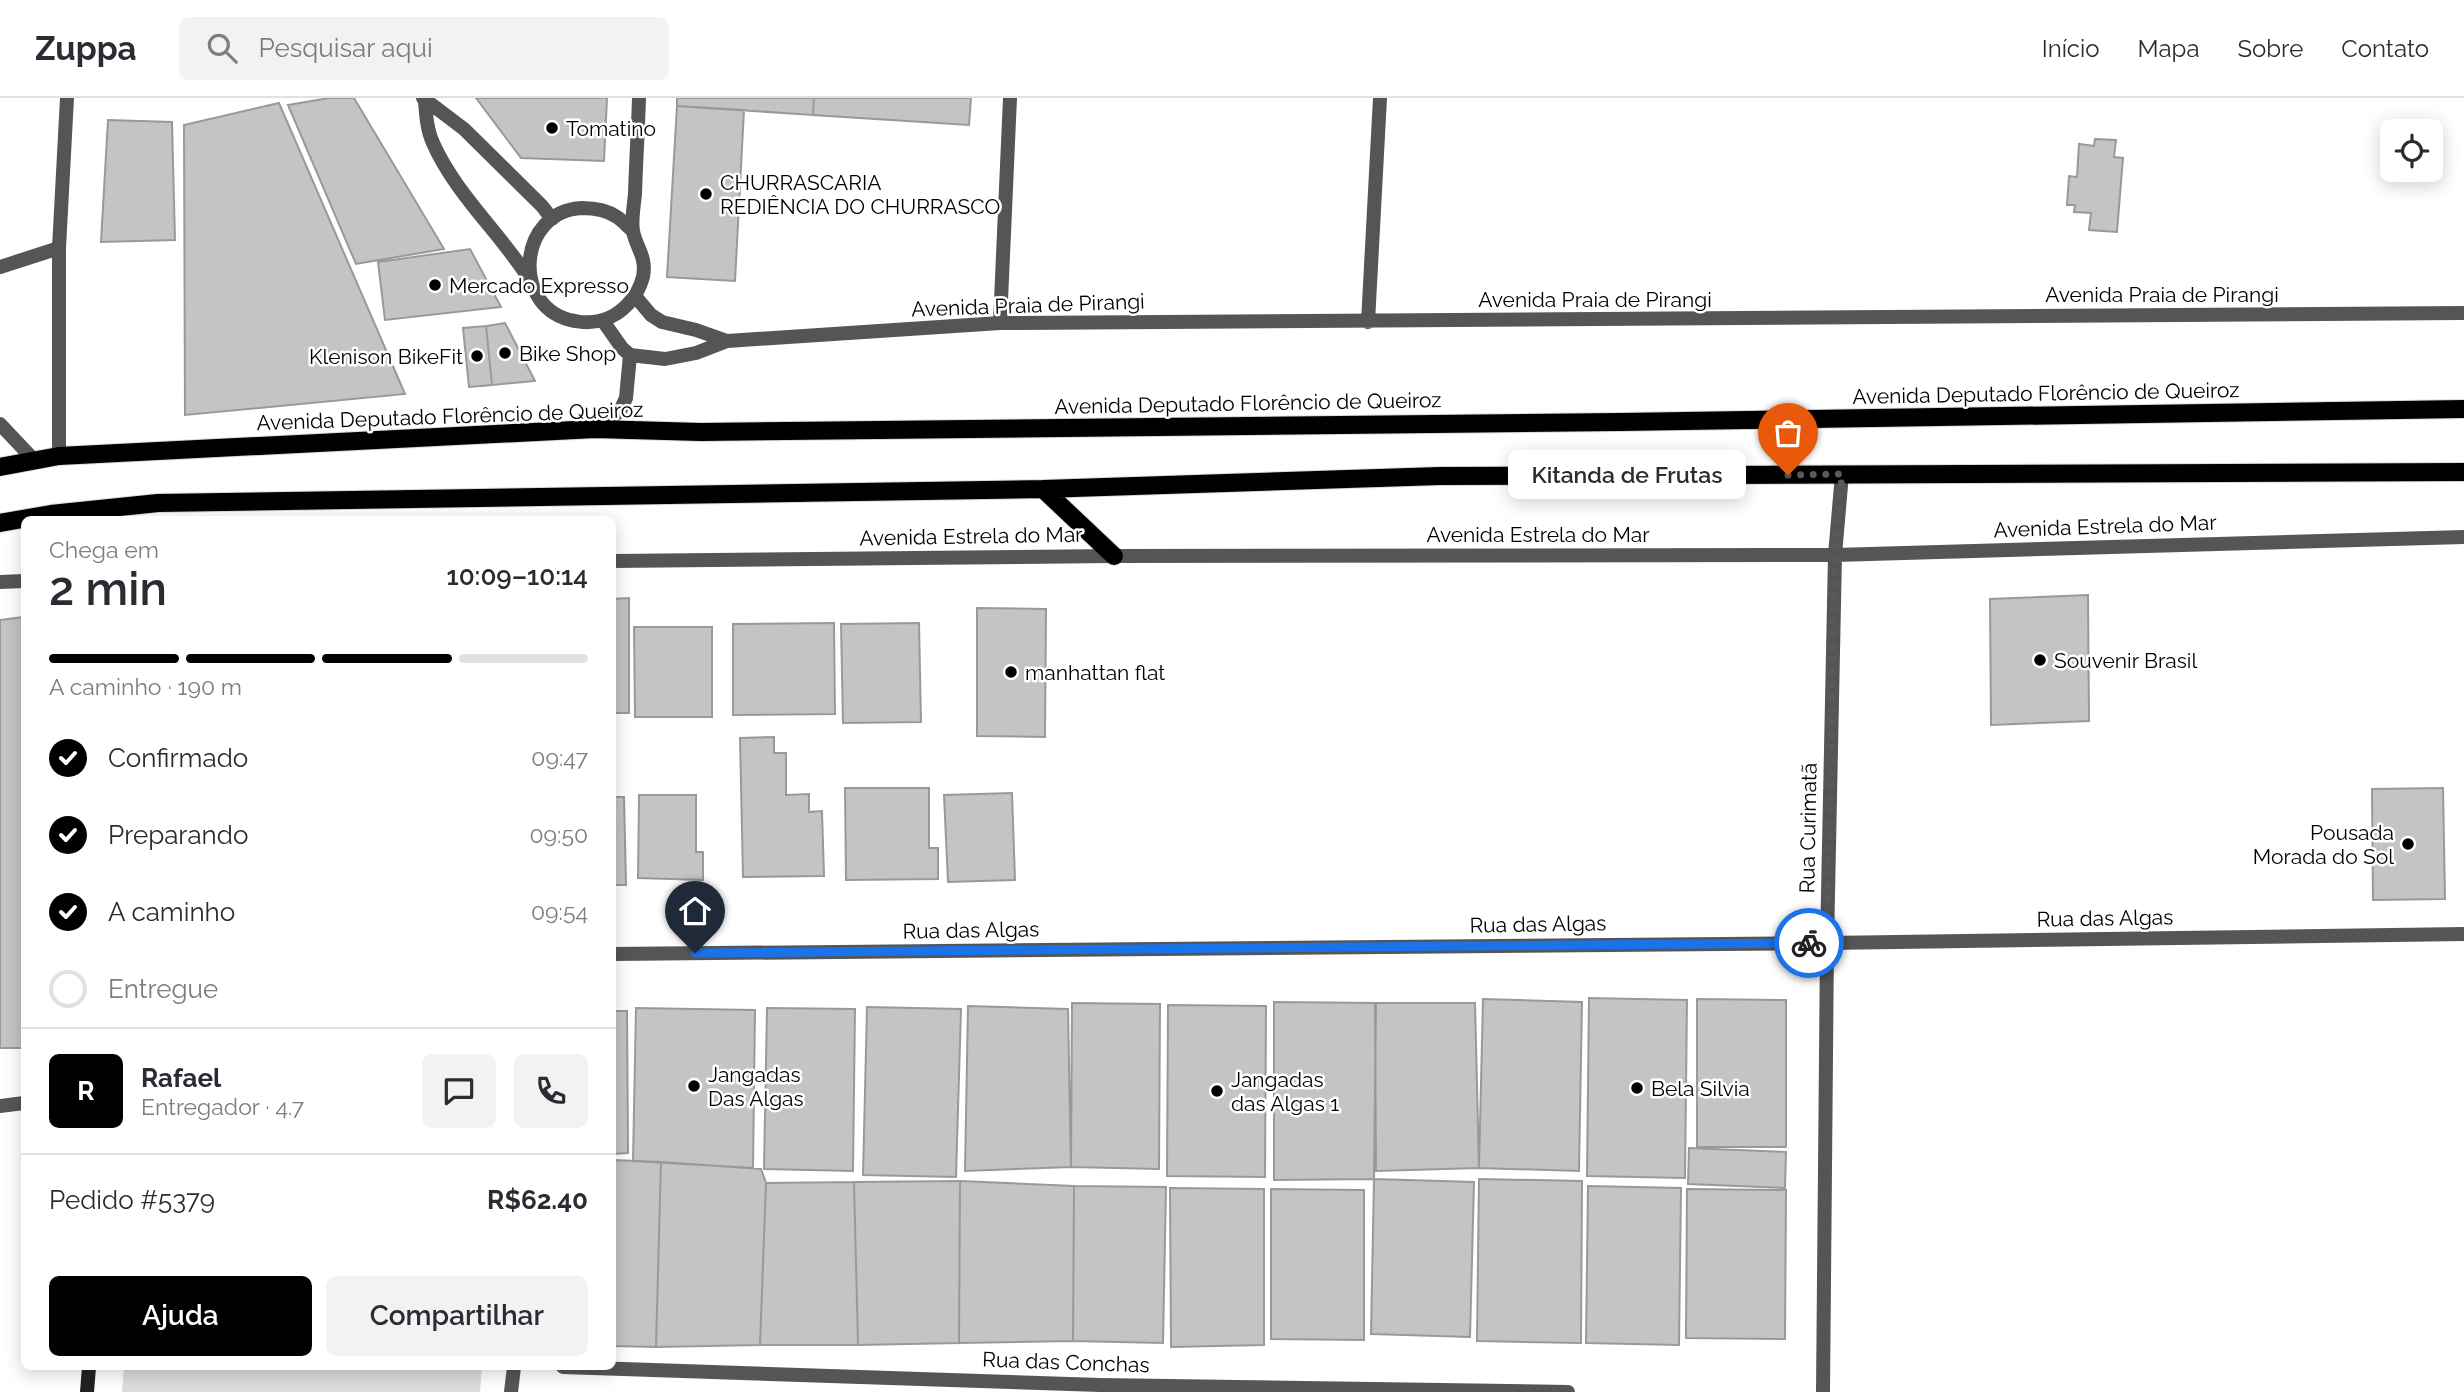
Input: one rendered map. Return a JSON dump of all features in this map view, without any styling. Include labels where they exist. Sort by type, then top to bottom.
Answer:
[{"type":"main road","name":"Avenida Deputado Florêncio de Queiroz","points":[[0,467],[59,456],[595,429],[701,432],[1662,422],[2464,409]]},
{"type":"main road","points":[[40,516],[158,503],[1043,489],[1440,476],[2464,472]]},
{"type":"main road","points":[[1043,489],[1114,556]]},
{"type":"main road","points":[[0,523],[21,519]]},
{"type":"street","points":[[59,456],[58,248],[67,98]]},
{"type":"street","points":[[633,231],[639,98]]},
{"type":"street","points":[[1000,324],[1010,98]]},
{"type":"street","points":[[1368,322],[1380,98]]},
{"type":"street","points":[[424,99],[464,129],[552,219]]},
{"type":"street","points":[[424,99],[433,143],[449,172],[516,257],[538,298],[551,311],[567,320],[585,323],[603,321],[621,312],[635,296],[643,275],[643,252],[633,231],[616,216],[595,208],[572,209],[552,219],[536,236],[528,258],[530,281]]},
{"type":"street","points":[[0,267],[58,248]]},
{"type":"street","name":"Avenida Praia de Pirangi","points":[[635,296],[662,322],[727,341]]},
{"type":"street","name":"Avenida Praia de Pirangi","points":[[630,355],[665,359],[696,353],[727,341],[1000,324],[2464,313]]},
{"type":"street","points":[[595,429],[620,411],[626,398],[630,355],[603,321]]},
{"type":"street","points":[[0,424],[34,460]]},
{"type":"street","name":"Rua Curimatã","points":[[1823,1392],[1827,943],[1835,555],[1842,474]]},
{"type":"street","name":"Avenida Estrela do Mar","points":[[616,561],[1114,556],[1835,555],[2464,537]]},
{"type":"street","points":[[0,582],[21,581]]},
{"type":"street","name":"Rua das Algas","points":[[616,954],[1827,943],[2464,934]]},
{"type":"street","points":[[0,1106],[21,1103]]},
{"type":"street","name":"Rua das Conchas","points":[[616,1369],[1100,1385],[1568,1392]]},
{"type":"street","points":[[87,1392],[89,1370]]},
{"type":"street","points":[[512,1392],[514,1370]]},
{"type":"shaded area","points":[[124,1370],[482,1370],[480,1392],[122,1392]]},
{"type":"building","points":[[329,98],[354,98],[444,249],[356,264],[288,105]]},
{"type":"building","name":"Tomatino","points":[[476,98],[607,98],[604,161],[521,158]]},
{"type":"building","points":[[677,98],[814,98],[813,115],[677,106]]},
{"type":"building","points":[[814,98],[971,98],[969,125],[813,115]]},
{"type":"building","points":[[279,103],[405,394],[185,415],[184,125]]},
{"type":"building","name":"CHURRASCARIA REDIÊNCIA DO CHURRASCO","points":[[677,106],[744,110],[735,281],[667,277]]},
{"type":"building","points":[[108,120],[172,122],[175,240],[101,242]]},
{"type":"building","points":[[2095,139],[2116,140],[2114,157],[2123,158],[2117,232],[2089,230],[2091,213],[2074,212],[2075,205],[2067,205],[2069,176],[2077,177],[2079,144],[2094,146]]},
{"type":"building","name":"Mercado Expresso","points":[[470,249],[501,307],[385,320],[378,262]]},
{"type":"building","name":"Bike Shop","points":[[505,323],[535,381],[492,385],[486,326]]},
{"type":"building","name":"Klenison BikeFit","points":[[486,326],[492,385],[469,387],[463,328]]},
{"type":"building","name":"Souvenir Brasil","points":[[2088,595],[2089,721],[1991,725],[1990,599]]},
{"type":"building","points":[[629,598],[629,713],[616,713],[616,599]]},
{"type":"building","name":"manhattan flat","points":[[977,608],[1046,609],[1045,737],[977,736]]},
{"type":"building","points":[[21,617],[21,1048],[0,1048],[0,620]]},
{"type":"building","points":[[834,623],[835,714],[733,715],[733,624]]},
{"type":"building","points":[[919,623],[921,722],[843,723],[841,624]]},
{"type":"building","points":[[634,627],[712,627],[712,717],[635,717]]},
{"type":"building","points":[[774,737],[774,753],[786,753],[786,795],[809,794],[809,812],[822,811],[824,876],[743,877],[740,738]]},
{"type":"building","points":[[845,788],[929,788],[929,848],[938,848],[938,879],[846,880]]},
{"type":"building","name":"Pousada Morada do Sol","points":[[2443,788],[2445,899],[2373,900],[2372,789]]},
{"type":"building","points":[[1012,793],[1015,880],[948,882],[944,795]]},
{"type":"building","points":[[639,795],[696,795],[696,852],[703,852],[703,880],[638,878]]},
{"type":"building","points":[[616,797],[624,797],[626,885],[616,885]]},
{"type":"building","name":"Bela Silvia","points":[[1589,998],[1687,1000],[1685,1178],[1587,1176]]},
{"type":"building","points":[[1483,999],[1582,1002],[1579,1171],[1479,1168]]},
{"type":"building","points":[[1697,999],[1786,1000],[1786,1147],[1697,1147]]},
{"type":"building","points":[[1274,1002],[1376,1003],[1374,1179],[1274,1180]]},
{"type":"building","points":[[1072,1003],[1160,1004],[1159,1169],[1071,1167]]},
{"type":"building","points":[[1375,1003],[1475,1003],[1479,1168],[1376,1171]]},
{"type":"building","name":"Jangadas das Algas 1","points":[[1168,1005],[1266,1006],[1265,1177],[1167,1176]]},
{"type":"building","points":[[968,1006],[1068,1009],[1071,1167],[965,1171]]},
{"type":"building","points":[[867,1007],[961,1009],[956,1177],[863,1175]]},
{"type":"building","name":"Jangadas Das Algas","points":[[636,1008],[755,1010],[753,1168],[633,1161]]},
{"type":"building","points":[[767,1008],[855,1009],[853,1171],[764,1169]]},
{"type":"building","points":[[616,1011],[627,1011],[628,1153],[616,1154]]},
{"type":"building","points":[[1689,1148],[1786,1152],[1785,1188],[1688,1184]]},
{"type":"building","points":[[616,1160],[661,1162],[656,1347],[616,1346]]},
{"type":"building","points":[[661,1162],[761,1169],[766,1183],[760,1345],[656,1347]]},
{"type":"building","points":[[1374,1179],[1474,1182],[1470,1337],[1371,1334]]},
{"type":"building","points":[[1479,1179],[1582,1181],[1581,1343],[1477,1341]]},
{"type":"building","points":[[960,1181],[1074,1186],[1073,1341],[959,1343]]},
{"type":"building","points":[[960,1181],[959,1343],[858,1345],[854,1182]]},
{"type":"building","points":[[854,1182],[858,1345],[760,1345],[766,1183]]},
{"type":"building","points":[[1074,1186],[1166,1187],[1163,1343],[1073,1341]]},
{"type":"building","points":[[1588,1186],[1681,1188],[1679,1345],[1586,1343]]},
{"type":"building","points":[[1170,1188],[1264,1189],[1264,1345],[1171,1347]]},
{"type":"building","points":[[1271,1189],[1364,1190],[1364,1340],[1271,1339]]},
{"type":"building","points":[[1687,1189],[1786,1190],[1785,1339],[1686,1338]]},
{"type":"way so far","points":[[1788,475],[1842,474],[1835,555],[1827,943],[1809,943]]},
{"type":"place","name":"Tomatino","points":[[552,128]]},
{"type":"place","name":"CHURRASCARIA REDIÊNCIA DO CHURRASCO","points":[[706,194]]},
{"type":"place","name":"Mercado Expresso","points":[[435,285]]},
{"type":"place","name":"Bike Shop","points":[[505,353]]},
{"type":"place","name":"Klenison BikeFit","points":[[477,356]]},
{"type":"place","name":"Kitanda de Frutas","points":[[1788,475]]},
{"type":"place","name":"Souvenir Brasil","points":[[2040,660]]},
{"type":"place","name":"manhattan flat","points":[[1011,672]]},
{"type":"place","name":"Pousada Morada do Sol","points":[[2408,844]]},
{"type":"place","name":"Jangadas Das Algas","points":[[694,1086]]},
{"type":"place","name":"Bela Silvia","points":[[1637,1088]]},
{"type":"place","name":"Jangadas das Algas 1","points":[[1217,1091]]},
{"type":"route","points":[[695,953],[1809,943]]}]
